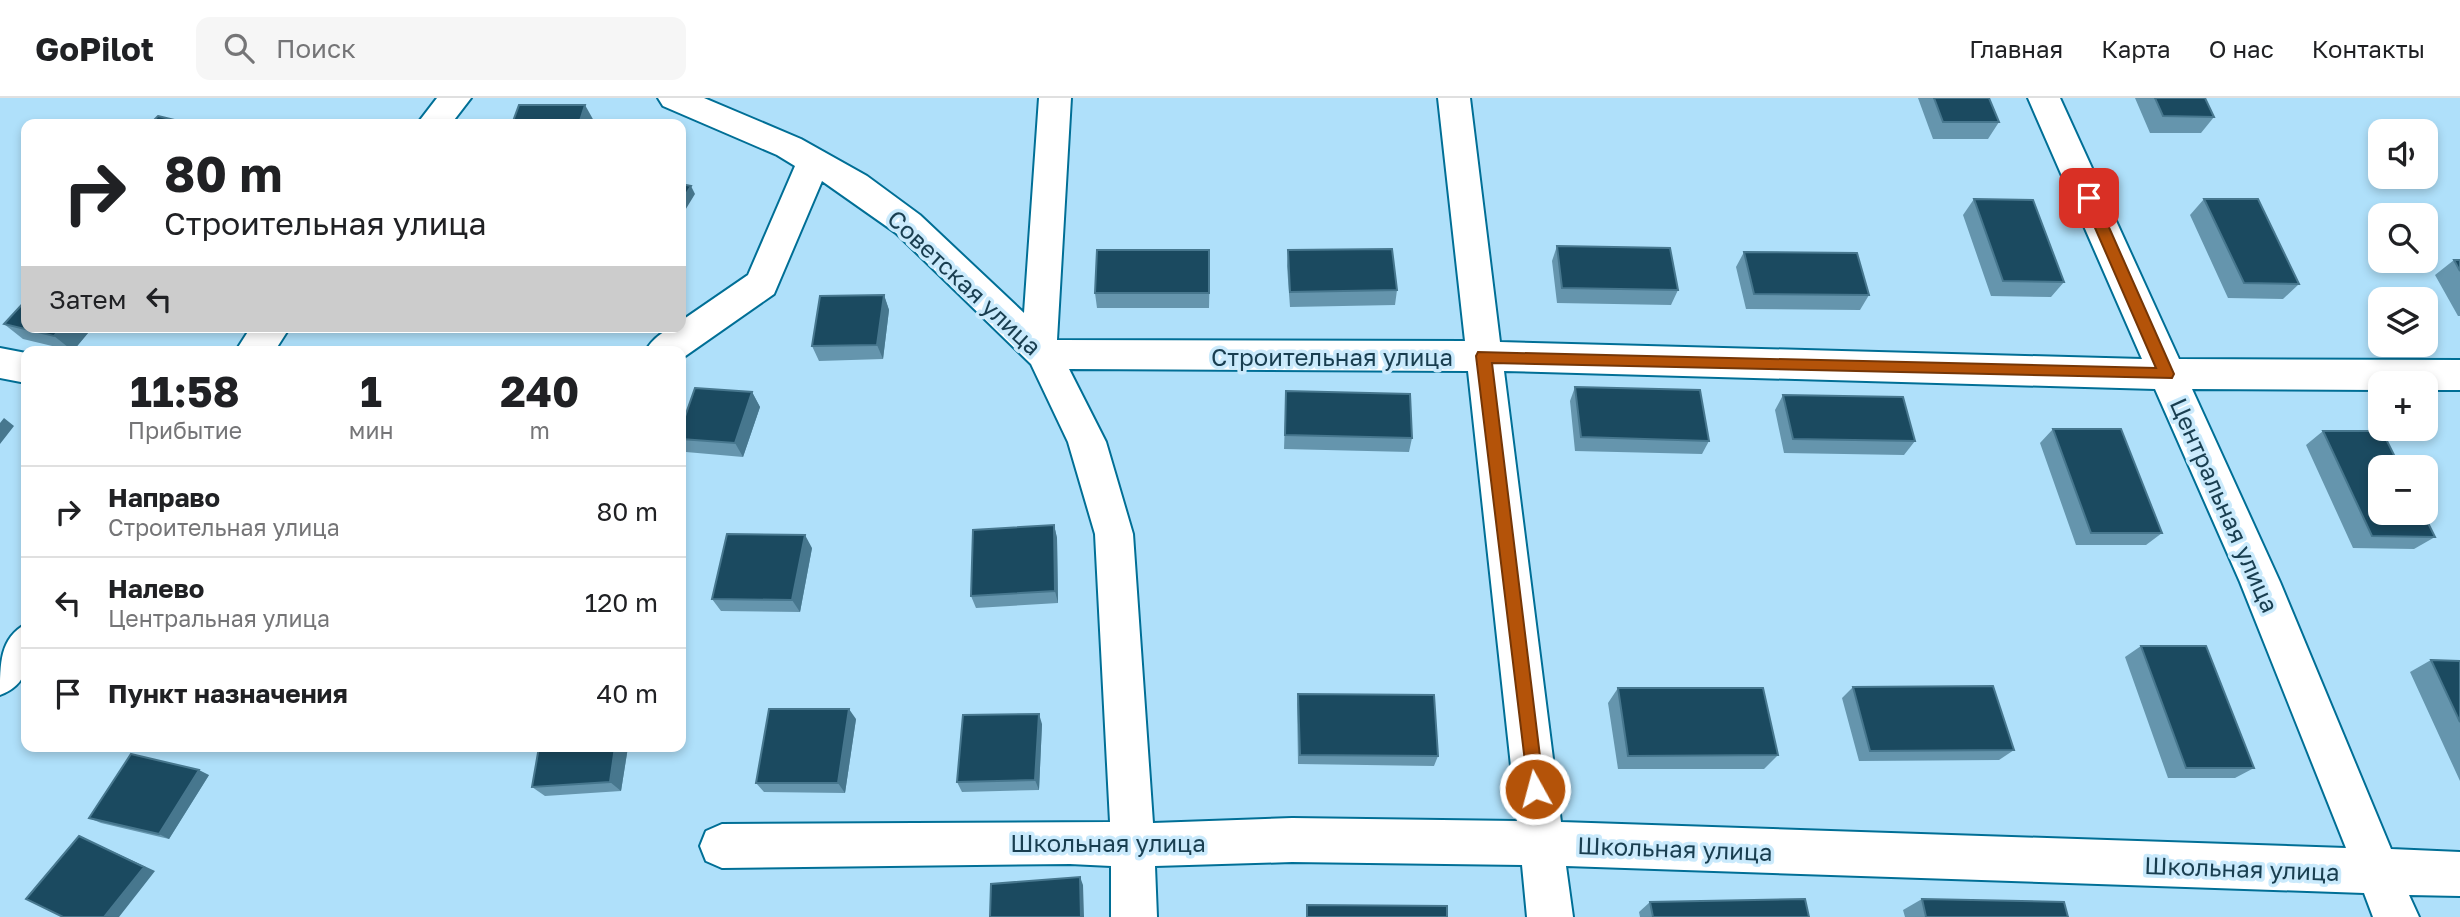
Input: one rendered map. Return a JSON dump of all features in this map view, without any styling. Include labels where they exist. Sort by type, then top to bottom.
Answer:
[{"type":"street","points":[[437,119],[455,98]]},
{"type":"street","name":"Советская улица","points":[[674,98],[789,147],[855,185],[908,224],[1041,352],[1087,442],[1114,534],[1133,845],[1134,917]]},
{"type":"street","points":[[1041,352],[1055,98]]},
{"type":"street","points":[[1454,98],[1550,917]]},
{"type":"street","name":"Центральная улица","points":[[2044,98],[2260,582],[2396,917]]},
{"type":"street","points":[[672,346],[762,284],[814,161]]},
{"type":"street","name":"Строительная улица","points":[[1041,352],[1484,356],[2166,374],[2460,375]]},
{"type":"street","points":[[0,363],[21,367]]},
{"type":"street","points":[[0,676],[21,650]]},
{"type":"street","name":"Школьная улица","points":[[722,846],[1070,842],[1133,845],[1292,840],[1541,843],[2460,874]]},
{"type":"building","points":[[1934,98],[1989,98],[1999,122],[1943,122]]},
{"type":"building","points":[[2155,98],[2205,98],[2214,117],[2163,116]]},
{"type":"building","points":[[519,105],[585,105],[581,119],[514,119]]},
{"type":"building","points":[[1974,199],[2033,200],[2064,282],[2003,281]]},
{"type":"building","points":[[2204,199],[2258,199],[2299,284],[2244,283]]},
{"type":"building","points":[[1557,246],[1670,248],[1678,290],[1562,288]]},
{"type":"building","points":[[1392,249],[1397,290],[1290,292],[1288,250]]},
{"type":"building","points":[[1097,250],[1209,250],[1209,293],[1095,293]]},
{"type":"building","points":[[1744,252],[1857,253],[1869,295],[1754,294]]},
{"type":"building","points":[[2454,260],[2460,260],[2460,271]]},
{"type":"building","points":[[884,295],[877,345],[812,346],[820,296]]},
{"type":"building","points":[[21,305],[21,328],[4,324]]},
{"type":"building","points":[[1575,387],[1700,390],[1709,441],[1581,437]]},
{"type":"building","points":[[695,388],[752,392],[735,443],[686,439],[686,414]]},
{"type":"building","points":[[1286,391],[1410,394],[1412,438],[1285,435]]},
{"type":"building","points":[[1783,395],[1903,397],[1915,441],[1793,439]]},
{"type":"building","points":[[2053,429],[2121,429],[2162,533],[2091,533]]},
{"type":"building","points":[[2323,431],[2368,431],[2368,441],[2387,441],[2394,455],[2368,455],[2368,525],[2429,525],[2435,537],[2372,536]]},
{"type":"building","points":[[1054,525],[1055,591],[971,596],[973,530]]},
{"type":"building","points":[[727,534],[805,535],[792,600],[712,599]]},
{"type":"building","points":[[2141,646],[2206,646],[2254,768],[2186,768]]},
{"type":"building","points":[[2431,660],[2460,661],[2460,722]]},
{"type":"building","points":[[1993,686],[2014,750],[1870,751],[1853,687]]},
{"type":"building","points":[[1618,688],[1763,688],[1778,755],[1628,756]]},
{"type":"building","points":[[1298,694],[1434,695],[1438,756],[1300,755]]},
{"type":"building","points":[[769,709],[849,709],[838,783],[756,783]]},
{"type":"building","points":[[1039,714],[1035,780],[957,782],[963,715]]},
{"type":"building","points":[[538,752],[614,752],[610,782],[532,787]]},
{"type":"building","points":[[131,754],[199,770],[159,834],[89,818]]},
{"type":"building","points":[[79,836],[144,867],[104,917],[63,917],[26,899]]},
{"type":"building","points":[[1080,877],[1081,917],[990,917],[991,884]]},
{"type":"building","points":[[1805,899],[1809,917],[1653,917],[1650,902]]},
{"type":"building","points":[[1922,899],[2064,902],[2068,917],[1926,917]]},
{"type":"building","points":[[1307,905],[1447,906],[1447,917],[1307,917]]},
{"type":"route","points":[[1535,789],[1484,356],[2166,374],[2089,198]]}]
